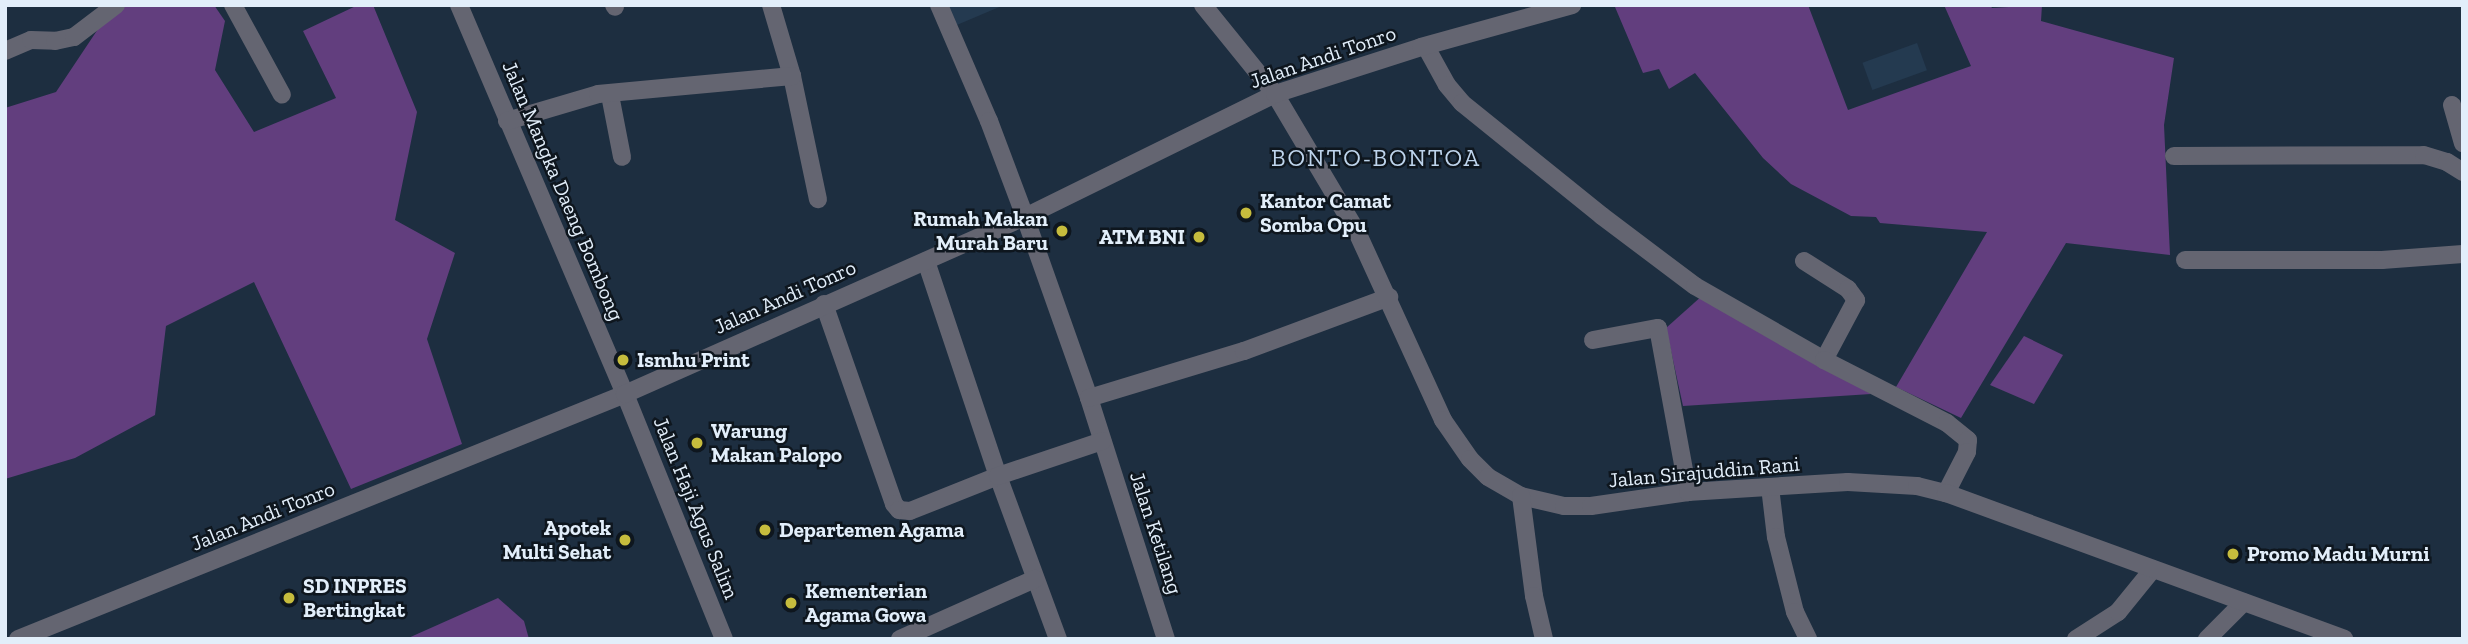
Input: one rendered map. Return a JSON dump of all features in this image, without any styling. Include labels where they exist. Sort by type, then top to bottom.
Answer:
[{"type":"street","points":[[5,51],[31,40],[55,41],[74,37],[116,5]]},
{"type":"street","points":[[233,5],[282,95]]},
{"type":"street","name":"Jalan Mangka Daeng Bombong","points":[[459,5],[506,121],[625,394]]},
{"type":"street","points":[[771,5],[792,76],[818,199]]},
{"type":"street","name":"Jalan Ketilang","points":[[939,5],[989,121],[1025,217],[1089,398],[1166,639]]},
{"type":"street","name":"Jalan Sirajuddin Rani","points":[[1203,5],[1275,94],[1357,232],[1389,297],[1431,396],[1460,446],[1488,477],[1521,496],[1564,506],[1591,506],[1688,492],[1872,481],[1946,492],[2344,639]]},
{"type":"street","name":"Jalan Andi Tonro","points":[[18,639],[625,394],[1025,217],[1275,94],[1572,5]]},
{"type":"street","points":[[1426,47],[1447,85],[1462,103],[1602,216],[1714,298],[1964,434],[1969,446],[1946,492]]},
{"type":"street","points":[[506,121],[598,94],[610,95],[792,76]]},
{"type":"street","points":[[610,95],[622,157]]},
{"type":"street","points":[[2452,105],[2462,135]]},
{"type":"street","points":[[2174,156],[2424,155],[2447,162],[2463,172]]},
{"type":"street","points":[[2185,260],[2382,260],[2463,254]]},
{"type":"street","points":[[926,261],[998,475],[1058,639]]},
{"type":"street","points":[[1804,261],[1848,289],[1856,300],[1824,360]]},
{"type":"street","points":[[1089,398],[1256,347],[1389,297]]},
{"type":"street","points":[[824,304],[894,504],[899,510],[910,511],[998,475],[1102,441]]},
{"type":"street","points":[[1593,340],[1658,328],[1688,492]]},
{"type":"street","name":"Jalan Haji Agus Salim","points":[[625,394],[724,639]]},
{"type":"street","points":[[1770,487],[1776,537],[1795,612],[1808,639]]},
{"type":"street","points":[[1521,496],[1534,596],[1544,639]]},
{"type":"street","points":[[2076,639],[2118,612],[2152,569]]},
{"type":"street","points":[[900,639],[1035,579]]},
{"type":"street","points":[[2207,639],[2244,603]]},
{"type":"shaded area","points":[[114,5],[214,5],[225,21],[215,70],[254,132],[336,98],[303,31],[358,5],[373,5],[417,112],[395,220],[455,253],[427,339],[462,444],[351,489],[254,282],[166,326],[155,415],[75,458],[5,479],[5,108],[56,92]]},
{"type":"shaded area","points":[[936,5],[1004,5],[945,30]]},
{"type":"shaded area","points":[[1808,5],[1848,110],[1971,66],[1944,5],[1990,5],[1992,8],[2042,5],[2041,21],[2174,58],[2164,125],[2170,255],[2066,243],[1961,418],[1896,387],[1987,232],[1880,223],[1876,217],[1851,216],[1791,184],[1763,158],[1695,73],[1669,89],[1659,69],[1643,73],[1615,7]]},
{"type":"shaded area","points":[[1917,43],[1927,70],[1872,90],[1862,63]]},
{"type":"shaded area","points":[[1703,295],[1871,394],[1683,406],[1666,328]]},
{"type":"shaded area","points":[[2024,336],[2063,355],[2034,404],[1990,385]]},
{"type":"shaded area","points":[[498,598],[524,621],[529,639],[406,639]]},
{"type":"place","name":"Kantor Camat Somba Opu","points":[[1246,213]]},
{"type":"place","name":"Rumah Makan Murah Baru","points":[[1062,231]]},
{"type":"place","name":"ATM BNI","points":[[1199,237]]},
{"type":"place","name":"Ismhu Print","points":[[623,360]]},
{"type":"place","name":"Warung Makan Palopo","points":[[697,443]]},
{"type":"place","name":"Departemen Agama","points":[[765,530]]},
{"type":"place","name":"Apotek Multi Sehat","points":[[625,540]]},
{"type":"place","name":"Promo Madu Murni","points":[[2233,554]]},
{"type":"place","name":"SD INPRES Bertingkat","points":[[289,598]]},
{"type":"place","name":"Kementerian Agama Gowa","points":[[791,603]]},
{"type":"district","name":"BONTO-BONTOA","points":[[1376,158]]}]
